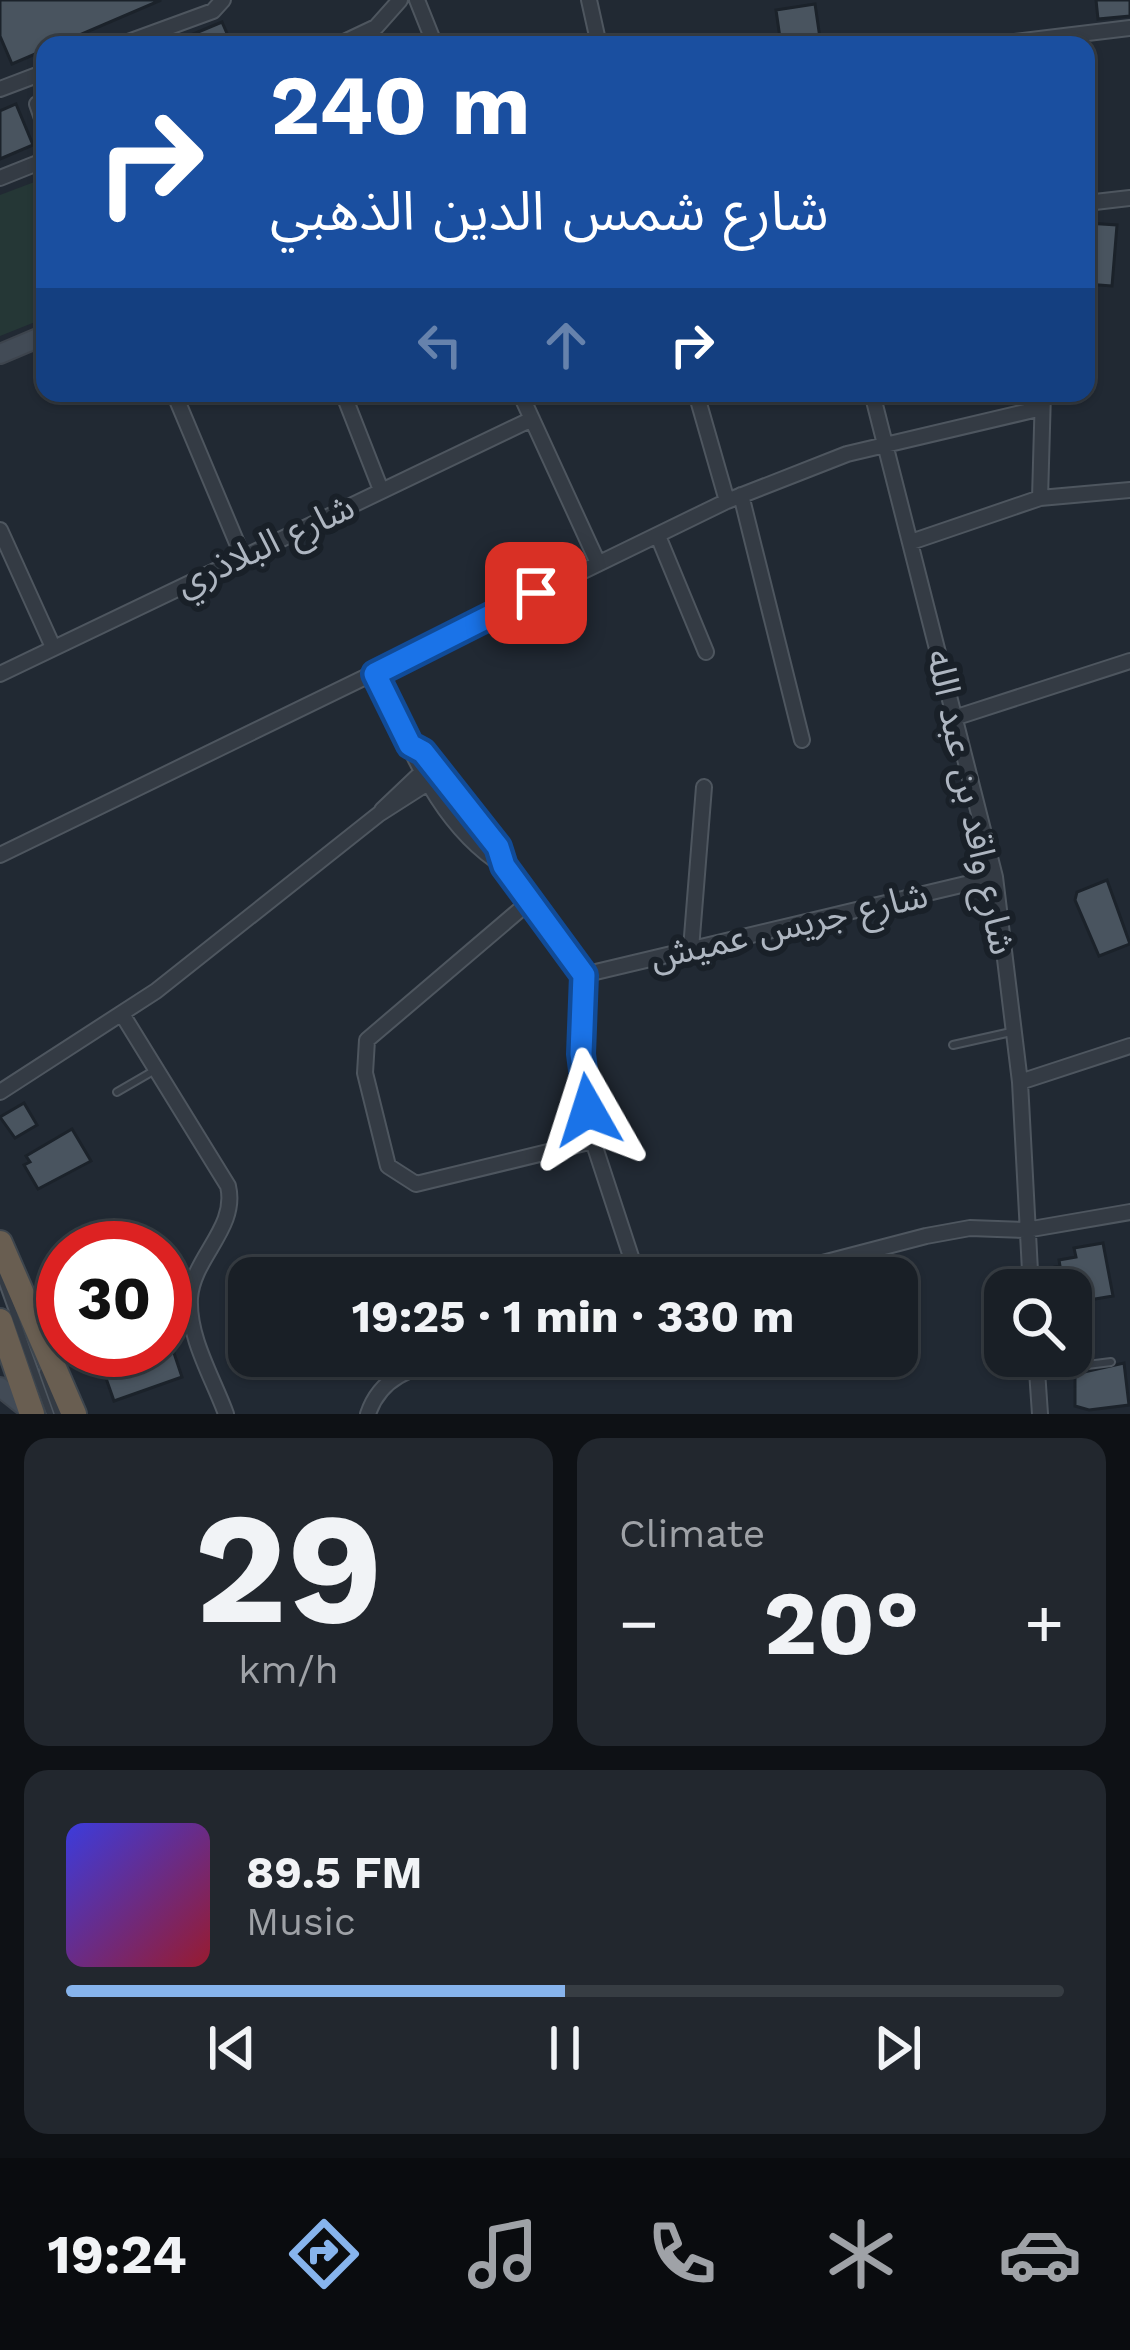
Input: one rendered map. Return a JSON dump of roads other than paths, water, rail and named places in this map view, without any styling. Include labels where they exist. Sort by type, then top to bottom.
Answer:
[{"type":"highway","points":[[0,1243],[74,1414]]},
{"type":"highway","points":[[0,1321],[31,1414]]},
{"type":"main road","points":[[0,342],[36,328]]},
{"type":"main road","points":[[0,354],[36,339]]},
{"type":"main road","points":[[0,1387],[31,1414]]},
{"type":"street","points":[[145,36],[213,11],[223,0]]},
{"type":"street","points":[[357,36],[376,27],[400,0]]},
{"type":"street","points":[[417,0],[431,36]]},
{"type":"street","points":[[589,0],[597,36]]},
{"type":"street","points":[[1076,36],[1130,28]]},
{"type":"street","points":[[0,89],[36,75]]},
{"type":"street","points":[[0,178],[36,164]]},
{"type":"street","points":[[1095,202],[1130,198]]},
{"type":"street","points":[[179,402],[242,555]]},
{"type":"street","points":[[347,402],[381,490]]},
{"type":"street","points":[[524,402],[598,563]]},
{"type":"street","points":[[699,402],[734,498],[802,740]]},
{"type":"street","name":"شارع واقد بن عبد الله","points":[[874,402],[995,877],[1020,1082],[1029,1269]]},
{"type":"street","points":[[0,854],[734,498],[812,466],[1039,402]]},
{"type":"street","points":[[1040,499],[1043,402]]},
{"type":"street","name":"شارع البلاذري","points":[[0,674],[532,419]]},
{"type":"street","points":[[911,542],[1040,499],[1130,490]]},
{"type":"street","points":[[0,530],[53,647]]},
{"type":"street","points":[[658,536],[706,652]]},
{"type":"street","points":[[957,716],[1130,661]]},
{"type":"street","points":[[375,674],[430,775],[498,847],[504,866],[584,975],[581,1054],[593,1141],[631,1257]]},
{"type":"street","points":[[0,1092],[122,1014],[430,775]]},
{"type":"street","points":[[691,949],[704,788]]},
{"type":"street","name":"شارع جريس عميش","points":[[584,975],[995,877]]},
{"type":"street","points":[[529,902],[367,1040],[365,1073],[388,1166],[416,1184],[593,1141]]},
{"type":"street","points":[[122,1014],[230,1196],[228,1216],[199,1266],[190,1298],[194,1330],[226,1414]]},
{"type":"street","points":[[1020,1082],[1130,1046]]},
{"type":"street","points":[[846,1257],[970,1228],[1026,1229],[1130,1212]]},
{"type":"street","points":[[368,1414],[375,1394],[398,1377]]},
{"type":"street","points":[[1037,1377],[1040,1414]]},
{"type":"lane","points":[[953,1046],[1015,1032]]},
{"type":"lane","points":[[117,1093],[156,1070]]},
{"type":"lane","points":[[0,1258],[54,1414]]},
{"type":"lane","points":[[0,1275],[54,1414]]},
{"type":"lane","points":[[1092,1363],[1112,1362]]}]
